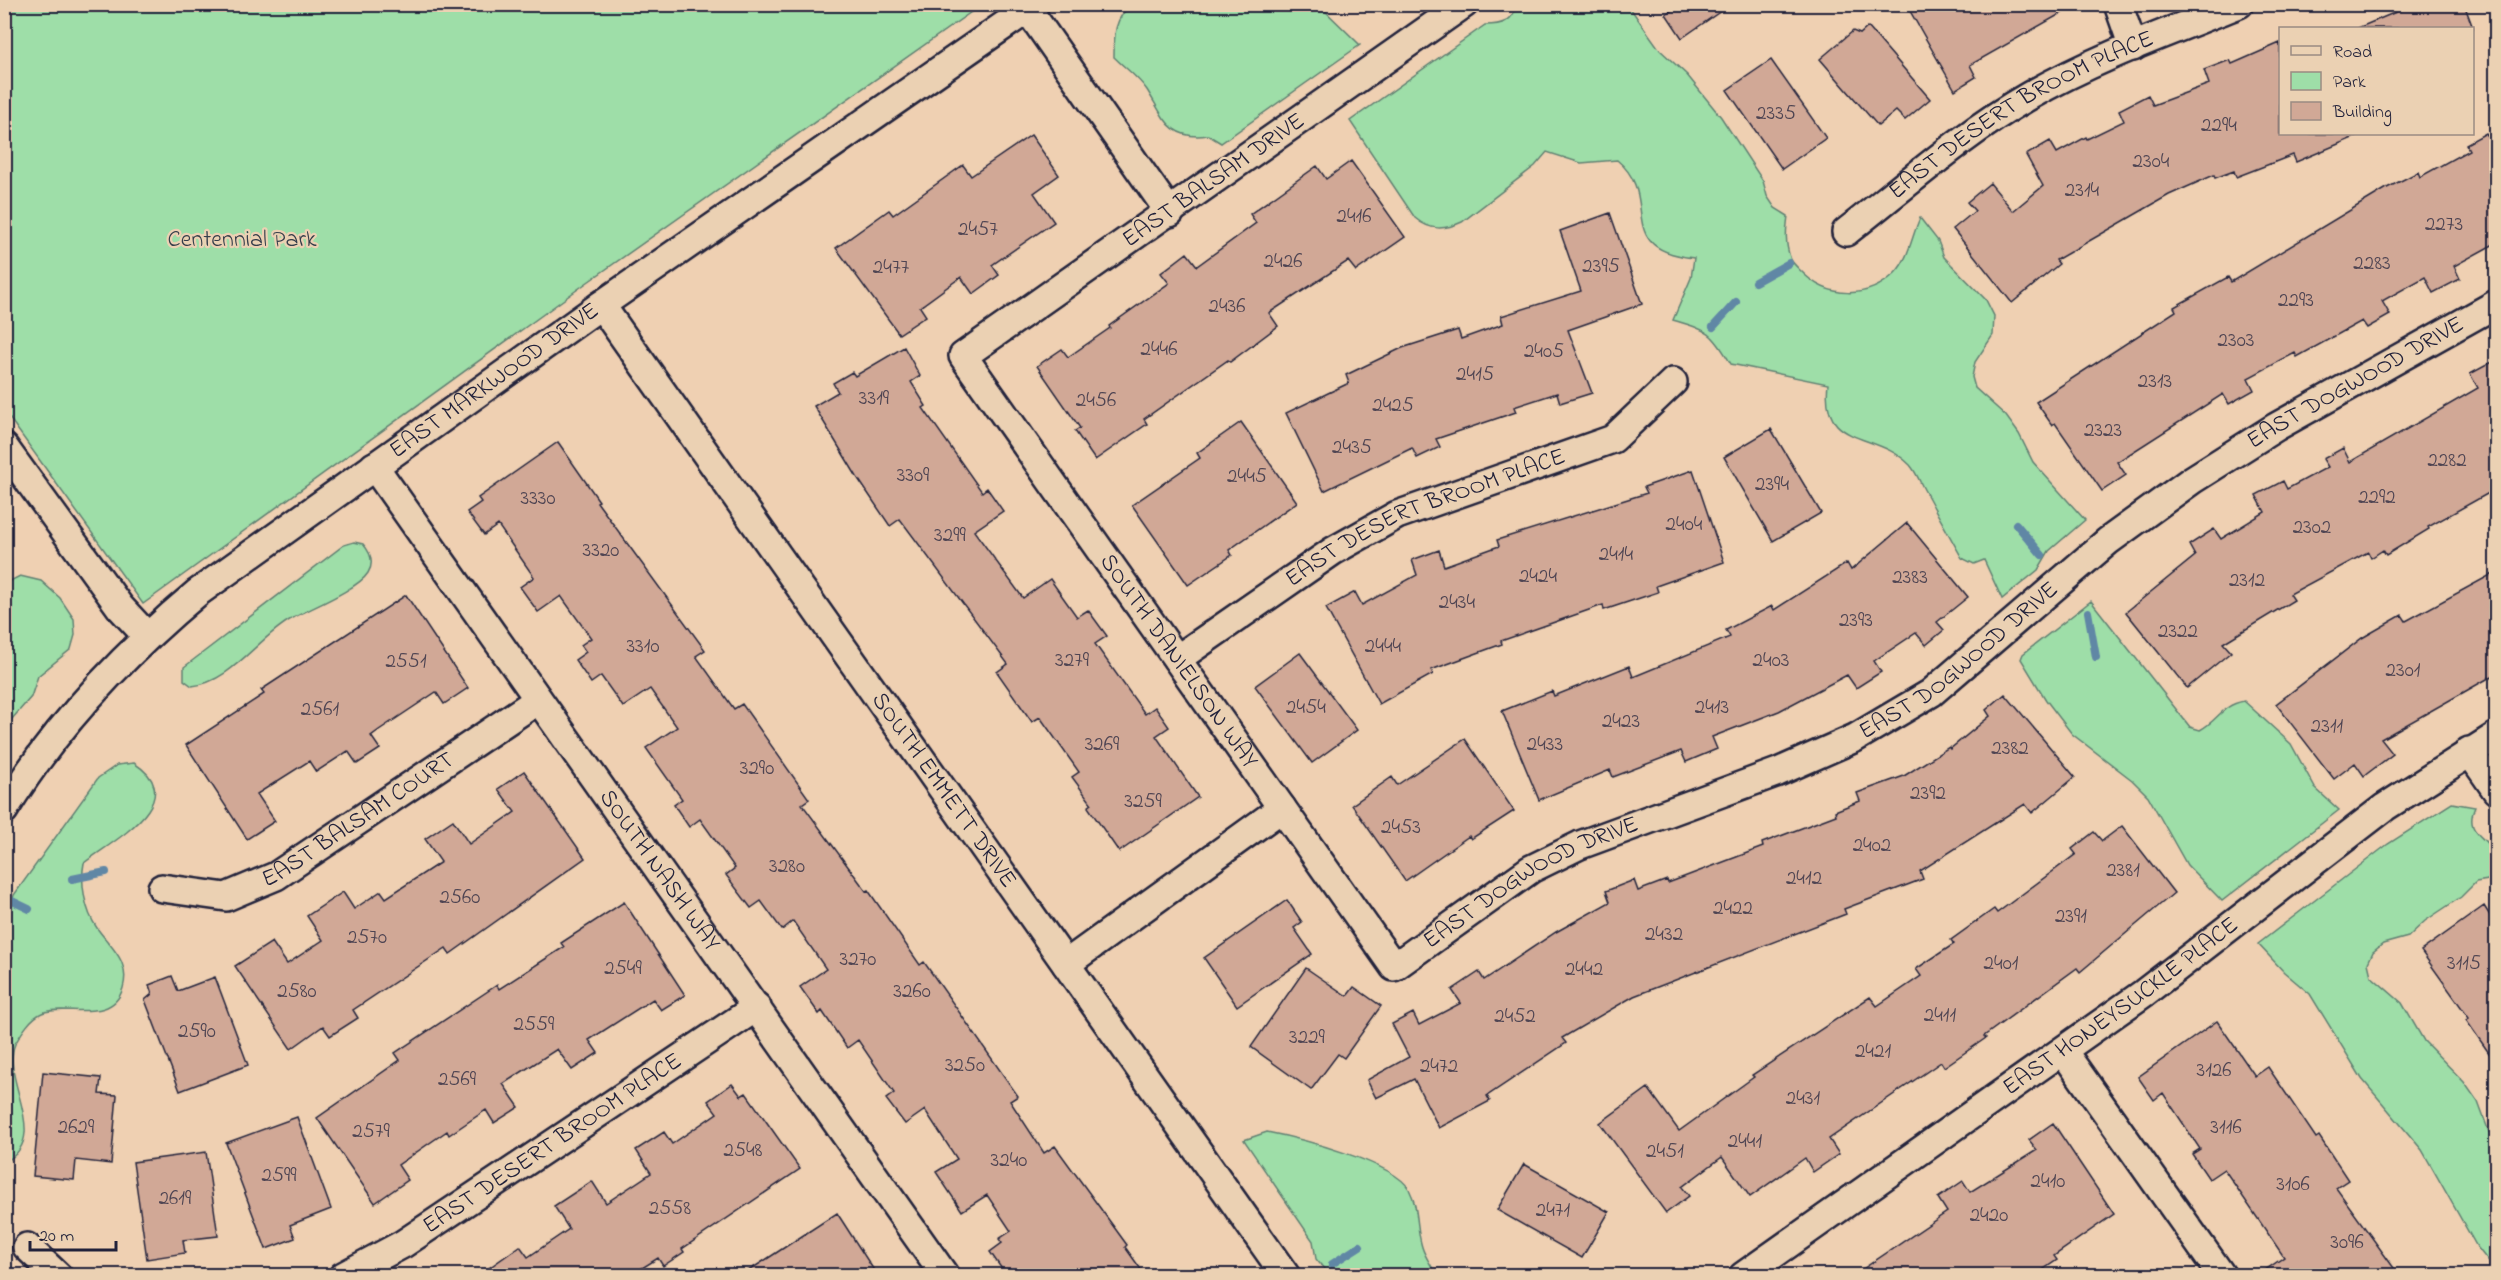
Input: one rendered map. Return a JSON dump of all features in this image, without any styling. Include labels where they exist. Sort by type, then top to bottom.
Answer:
[{"type":"street","name":"EAST BALSAM DRIVE","points":[[963,356],[1170,213],[1464,4]]},
{"type":"street","points":[[2118,4],[2133,46]]},
{"type":"street","name":"EAST DESERT BROOM PLACE","points":[[1846,232],[1958,145],[2030,96],[2133,46],[2239,4]]},
{"type":"street","points":[[1029,6],[1170,213]]},
{"type":"street","name":"EAST MARKWOOD DRIVE","points":[[4,810],[49,747],[98,687],[147,636],[197,593],[602,305],[1029,6]]},
{"type":"street","name":"EAST DOGWOOD DRIVE","points":[[1394,967],[1531,869],[1591,841],[1788,768],[1855,738],[1931,693],[2108,541],[2192,480],[2276,427],[2496,304]]},
{"type":"street","name":"SOUTH EMMETT DRIVE","points":[[602,305],[1286,1275]]},
{"type":"street","name":"SOUTH DANIELSON WAY","points":[[963,356],[1394,967]]},
{"type":"street","name":"EAST DESERT BROOM PLACE","points":[[1178,659],[1333,551],[1397,515],[1613,439],[1674,382]]},
{"type":"street","points":[[4,447],[120,607],[147,636]]},
{"type":"street","name":"SOUTH NASH WAY","points":[[374,466],[945,1275]]},
{"type":"street","name":"EAST BALSAM COURT","points":[[162,888],[226,897],[276,876],[538,699]]},
{"type":"street","name":"EAST HONEYSUCKLE PLACE","points":[[1743,1275],[2144,993],[2385,807],[2469,751],[2496,736]]},
{"type":"street","points":[[2469,751],[2496,790]]},
{"type":"street","points":[[1066,964],[1282,808]]},
{"type":"street","name":"EAST DESERT BROOM PLACE","points":[[343,1275],[403,1244],[757,1007]]},
{"type":"street","points":[[2063,1051],[2222,1275]]},
{"type":"street","points":[[27,1247],[58,1275]]},
{"type":"green space","points":[[1517,4],[1628,5],[1660,50],[1687,75],[1721,117],[1763,181],[1767,196],[1775,208],[1788,216],[1786,231],[1788,252],[1792,261],[1811,280],[1823,287],[1848,293],[1860,292],[1884,282],[1904,261],[1920,218],[1938,241],[1944,257],[1986,300],[1994,316],[1993,335],[1975,362],[1972,377],[1975,388],[2006,416],[2019,434],[2033,462],[2085,520],[2049,551],[2038,570],[2002,599],[1984,560],[1974,564],[1962,558],[1910,465],[1896,454],[1841,429],[1833,419],[1828,405],[1828,384],[1731,364],[1714,338],[1702,330],[1673,320],[1691,278],[1694,258],[1669,253],[1653,244],[1645,233],[1637,190],[1630,175],[1617,160],[1581,163],[1547,152],[1535,166],[1462,222],[1450,227],[1438,228],[1426,225],[1415,218],[1350,121],[1485,25],[1497,24],[1510,19]]},
{"type":"green space","name":"Centennial Park","points":[[4,5],[981,5],[585,284],[143,604],[5,412]]},
{"type":"green space","points":[[1133,5],[1319,5],[1360,45],[1221,143],[1208,135],[1195,136],[1176,131],[1163,118],[1144,86],[1114,57],[1116,27],[1122,15]]},
{"type":"green space","points":[[354,542],[363,544],[371,557],[370,569],[363,579],[345,592],[281,626],[220,676],[206,683],[192,686],[184,680],[184,667],[344,545]]},
{"type":"green space","points":[[20,576],[41,581],[60,598],[74,619],[75,635],[71,649],[38,676],[31,697],[5,727],[5,587],[6,583]]},
{"type":"green space","points":[[2091,601],[2190,727],[2200,730],[2225,709],[2244,701],[2291,744],[2315,788],[2339,810],[2222,901],[2187,865],[2148,796],[2132,780],[2072,734],[2046,700],[2021,659],[2023,654]]},
{"type":"green space","points":[[134,763],[150,777],[155,791],[151,805],[141,819],[84,863],[83,871],[84,897],[89,913],[122,962],[125,978],[123,988],[117,999],[109,1006],[99,1010],[63,1010],[42,1013],[23,1031],[15,1044],[12,1058],[25,1123],[24,1138],[18,1151],[5,1162],[5,928],[14,895],[98,778],[117,765]]},
{"type":"green space","points":[[2452,803],[2475,807],[2472,824],[2493,852],[2496,874],[2488,880],[2476,882],[2461,897],[2425,921],[2408,937],[2383,944],[2373,952],[2368,963],[2371,976],[2402,1003],[2424,1041],[2464,1082],[2478,1102],[2489,1132],[2496,1141],[2496,1271],[2477,1247],[2422,1150],[2362,1079],[2310,994],[2284,972],[2258,944],[2388,844]]},
{"type":"green space","points":[[1267,1132],[1344,1153],[1366,1161],[1400,1179],[1412,1196],[1422,1247],[1436,1275],[1329,1275],[1316,1259],[1313,1241],[1244,1140]]},
{"type":"building","points":[[1681,4],[1731,4],[1682,38],[1666,14]]},
{"type":"building","points":[[1906,4],[2078,4],[1970,65],[1976,77],[1955,90]]},
{"type":"building","points":[[2415,4],[2464,4],[2473,27],[2360,27]]},
{"type":"building","points":[[1868,27],[1930,99],[1905,120],[1896,111],[1878,126],[1820,59],[1853,31],[1860,34]]},
{"type":"building","points":[[2279,43],[2279,135],[2360,135],[2296,162],[2293,155],[2236,177],[2234,171],[2215,178],[2214,175],[2169,195],[2056,260],[2059,264],[2012,303],[1953,229],[1975,211],[1967,202],[1990,183],[2013,211],[2043,186],[2026,155],[2050,141],[2057,153],[2086,137],[2087,139],[2124,121],[2119,110],[2148,95],[2153,105],[2209,84],[2204,70],[2230,60],[2232,64]]},
{"type":"building","points":[[1771,60],[1826,138],[1782,169],[1727,90]]},
{"type":"building","points":[[2486,133],[2496,151],[2496,243],[2454,266],[2460,279],[2433,293],[2425,277],[2382,301],[2390,315],[2367,328],[2362,321],[2297,357],[2295,353],[2248,378],[2254,390],[2229,404],[2223,394],[2117,462],[2126,475],[2102,491],[2055,423],[2052,425],[2036,402],[2176,311],[2174,307],[2228,277],[2231,282],[2387,188],[2418,172],[2420,177],[2469,150],[2466,144]]},
{"type":"building","points":[[1031,135],[1059,175],[1034,193],[1054,222],[992,265],[999,275],[973,294],[961,277],[920,307],[926,316],[899,334],[836,248],[889,210],[893,215],[963,165],[971,176]]},
{"type":"building","points":[[1351,161],[1405,237],[1356,271],[1348,261],[1269,313],[1278,326],[1230,362],[1228,360],[1144,419],[1147,424],[1095,460],[1075,431],[1080,428],[1037,366],[1062,349],[1068,357],[1110,328],[1109,326],[1169,283],[1161,273],[1187,253],[1197,266],[1256,223],[1250,214],[1317,166],[1326,179]]},
{"type":"building","points":[[1610,213],[1642,304],[1568,330],[1592,393],[1560,403],[1557,393],[1514,407],[1516,412],[1436,439],[1440,447],[1417,458],[1412,448],[1324,491],[1286,413],[1349,383],[1346,375],[1402,348],[1458,330],[1461,339],[1503,324],[1501,316],[1581,291],[1560,231]]},
{"type":"building","points":[[904,347],[920,376],[911,382],[926,406],[923,408],[982,492],[987,488],[1003,511],[974,531],[1023,598],[1050,579],[1077,617],[1088,610],[1107,636],[1095,644],[1145,714],[1155,707],[1169,727],[1156,736],[1198,797],[1119,852],[1088,807],[1092,804],[1072,777],[1079,772],[1040,717],[1032,722],[997,672],[1008,664],[900,519],[890,526],[814,406],[838,392],[833,383],[852,372],[855,376]]},
{"type":"building","points":[[2496,360],[2496,489],[2428,527],[2429,529],[2386,555],[2383,550],[2371,558],[2368,552],[2290,594],[2294,600],[2223,643],[2231,652],[2187,688],[2126,612],[2195,556],[2189,545],[2214,529],[2221,539],[2265,512],[2256,495],[2283,481],[2287,489],[2328,467],[2323,459],[2343,448],[2350,462],[2478,388],[2470,374]]},
{"type":"building","points":[[1241,422],[1297,502],[1229,550],[1232,555],[1188,585],[1132,505],[1200,458],[1197,453]]},
{"type":"building","points":[[1771,429],[1821,513],[1773,541],[1724,457]]},
{"type":"building","points":[[558,442],[599,501],[597,502],[705,650],[696,656],[734,709],[742,704],[809,799],[802,804],[866,891],[868,890],[920,965],[924,962],[1018,1096],[1010,1101],[1044,1153],[1055,1146],[1127,1245],[1125,1247],[1145,1275],[1006,1275],[990,1252],[1002,1243],[999,1239],[1011,1231],[987,1195],[962,1211],[936,1172],[957,1159],[925,1110],[905,1124],[886,1099],[894,1093],[858,1040],[847,1048],[822,1011],[819,1014],[800,987],[826,969],[793,921],[782,930],[761,901],[751,908],[726,875],[735,868],[700,819],[689,827],[674,805],[682,799],[646,748],[677,727],[650,689],[623,707],[601,676],[591,683],[575,660],[586,652],[581,645],[591,638],[561,596],[538,612],[520,587],[534,577],[498,525],[484,535],[467,512],[481,502],[478,498]]},
{"type":"building","points":[[1693,470],[1724,562],[1656,586],[1658,592],[1604,610],[1603,605],[1501,641],[1502,644],[1431,670],[1433,674],[1379,704],[1326,608],[1355,592],[1362,605],[1417,575],[1412,560],[1439,550],[1444,566],[1499,546],[1497,540],[1647,493],[1644,487]]},
{"type":"building","points":[[1907,523],[1968,597],[1937,622],[1944,630],[1926,645],[1916,633],[1874,661],[1881,672],[1856,688],[1847,675],[1779,711],[1712,737],[1717,749],[1686,762],[1681,751],[1613,777],[1610,770],[1539,800],[1502,711],[1552,691],[1554,696],[1629,666],[1633,677],[1730,637],[1726,630],[1772,606],[1774,610],[1847,563],[1851,570]]},
{"type":"building","points":[[2496,572],[2496,674],[2381,739],[2393,754],[2364,776],[2355,763],[2334,779],[2276,704],[2362,638],[2402,615],[2406,621]]},
{"type":"building","points":[[406,595],[468,688],[444,704],[436,692],[379,730],[371,736],[380,749],[357,764],[348,751],[316,772],[309,761],[257,794],[275,821],[247,839],[186,745],[264,694],[261,690]]},
{"type":"building","points":[[1300,653],[1357,730],[1312,763],[1255,686]]},
{"type":"building","points":[[2005,694],[2075,777],[2032,813],[2025,804],[1920,871],[1923,879],[1844,909],[1846,914],[1634,996],[1562,1038],[1566,1043],[1487,1096],[1490,1101],[1439,1128],[1414,1079],[1376,1098],[1367,1080],[1409,1057],[1392,1024],[1413,1013],[1419,1025],[1461,1003],[1452,990],[1479,972],[1484,980],[1556,932],[1610,902],[1606,891],[1634,880],[1638,891],[1667,880],[1668,883],[1763,847],[1762,843],[1836,815],[1835,811],[1860,801],[1857,793],[1904,776],[1949,747],[1950,749],[1990,716],[1986,710]]},
{"type":"building","points":[[1465,739],[1514,811],[1471,839],[1469,836],[1405,881],[1352,805],[1392,777],[1397,785]]},
{"type":"building","points":[[524,771],[585,858],[450,954],[446,948],[353,1010],[358,1018],[330,1036],[323,1026],[291,1049],[235,966],[272,942],[287,964],[323,940],[307,916],[343,892],[354,909],[381,891],[386,898],[441,862],[425,839],[453,820],[469,844],[515,812],[498,789]]},
{"type":"building","points":[[2122,826],[2174,893],[2080,972],[2077,968],[1984,1036],[1986,1038],[1944,1067],[1941,1062],[1829,1139],[1839,1154],[1813,1172],[1805,1158],[1750,1197],[1722,1157],[1682,1187],[1689,1196],[1666,1213],[1600,1123],[1648,1088],[1679,1131],[1754,1077],[1752,1075],[1870,997],[1877,1006],[1921,976],[1916,969],[1954,944],[1951,940],[1994,909],[1997,913],[2076,854],[2072,849],[2094,832],[2102,841]]},
{"type":"building","points":[[1287,900],[1302,922],[1294,928],[1312,954],[1237,1006],[1204,958]]},
{"type":"building","points":[[624,902],[685,995],[661,1010],[653,999],[589,1040],[598,1053],[572,1070],[557,1049],[503,1084],[519,1107],[494,1123],[486,1110],[449,1135],[447,1131],[398,1165],[408,1180],[375,1203],[317,1118],[400,1060],[395,1053],[497,985],[499,989],[564,947],[561,943]]},
{"type":"building","points":[[2484,906],[2496,925],[2496,1063],[2466,1020],[2469,1018],[2421,951]]},
{"type":"building","points":[[1306,968],[1347,996],[1354,987],[1381,1006],[1344,1058],[1338,1054],[1311,1090],[1251,1047]]},
{"type":"building","points":[[172,976],[178,991],[215,977],[248,1065],[180,1091],[145,1000],[152,994],[149,985]]},
{"type":"building","points":[[2217,1021],[2255,1076],[2268,1067],[2316,1138],[2319,1136],[2348,1180],[2336,1188],[2399,1275],[2258,1275],[2284,1257],[2224,1169],[2209,1179],[2192,1154],[2200,1149],[2163,1093],[2154,1100],[2138,1077]]},
{"type":"building","points":[[43,1072],[101,1078],[99,1094],[117,1095],[111,1164],[76,1160],[74,1180],[33,1176]]},
{"type":"building","points":[[732,1084],[741,1096],[746,1093],[800,1169],[682,1249],[684,1252],[663,1266],[658,1258],[631,1275],[479,1275],[520,1246],[528,1257],[569,1229],[554,1206],[592,1181],[606,1203],[651,1173],[636,1150],[664,1132],[672,1144],[717,1113],[708,1101]]},
{"type":"building","points":[[297,1117],[331,1209],[290,1225],[295,1238],[266,1249],[226,1143]]},
{"type":"building","points":[[2053,1123],[2114,1214],[2054,1256],[2057,1260],[2035,1275],[1854,1275],[1947,1212],[1938,1198],[1963,1181],[1970,1192],[2037,1150],[2029,1140]]},
{"type":"building","points":[[206,1152],[218,1236],[183,1240],[185,1253],[147,1259],[133,1162]]},
{"type":"building","points":[[1524,1164],[1609,1212],[1582,1258],[1497,1210]]},
{"type":"building","points":[[837,1213],[877,1275],[742,1275],[776,1253]]},
{"type":"waterway","points":[[1755,282],[1789,263]]},
{"type":"waterway","points":[[1713,327],[1736,302]]},
{"type":"waterway","points":[[2016,524],[2042,555]]},
{"type":"waterway","points":[[2088,612],[2096,657]]},
{"type":"waterway","points":[[72,879],[106,872]]},
{"type":"waterway","points":[[4,897],[29,909]]},
{"type":"waterway","points":[[1332,1264],[1360,1246]]}]
